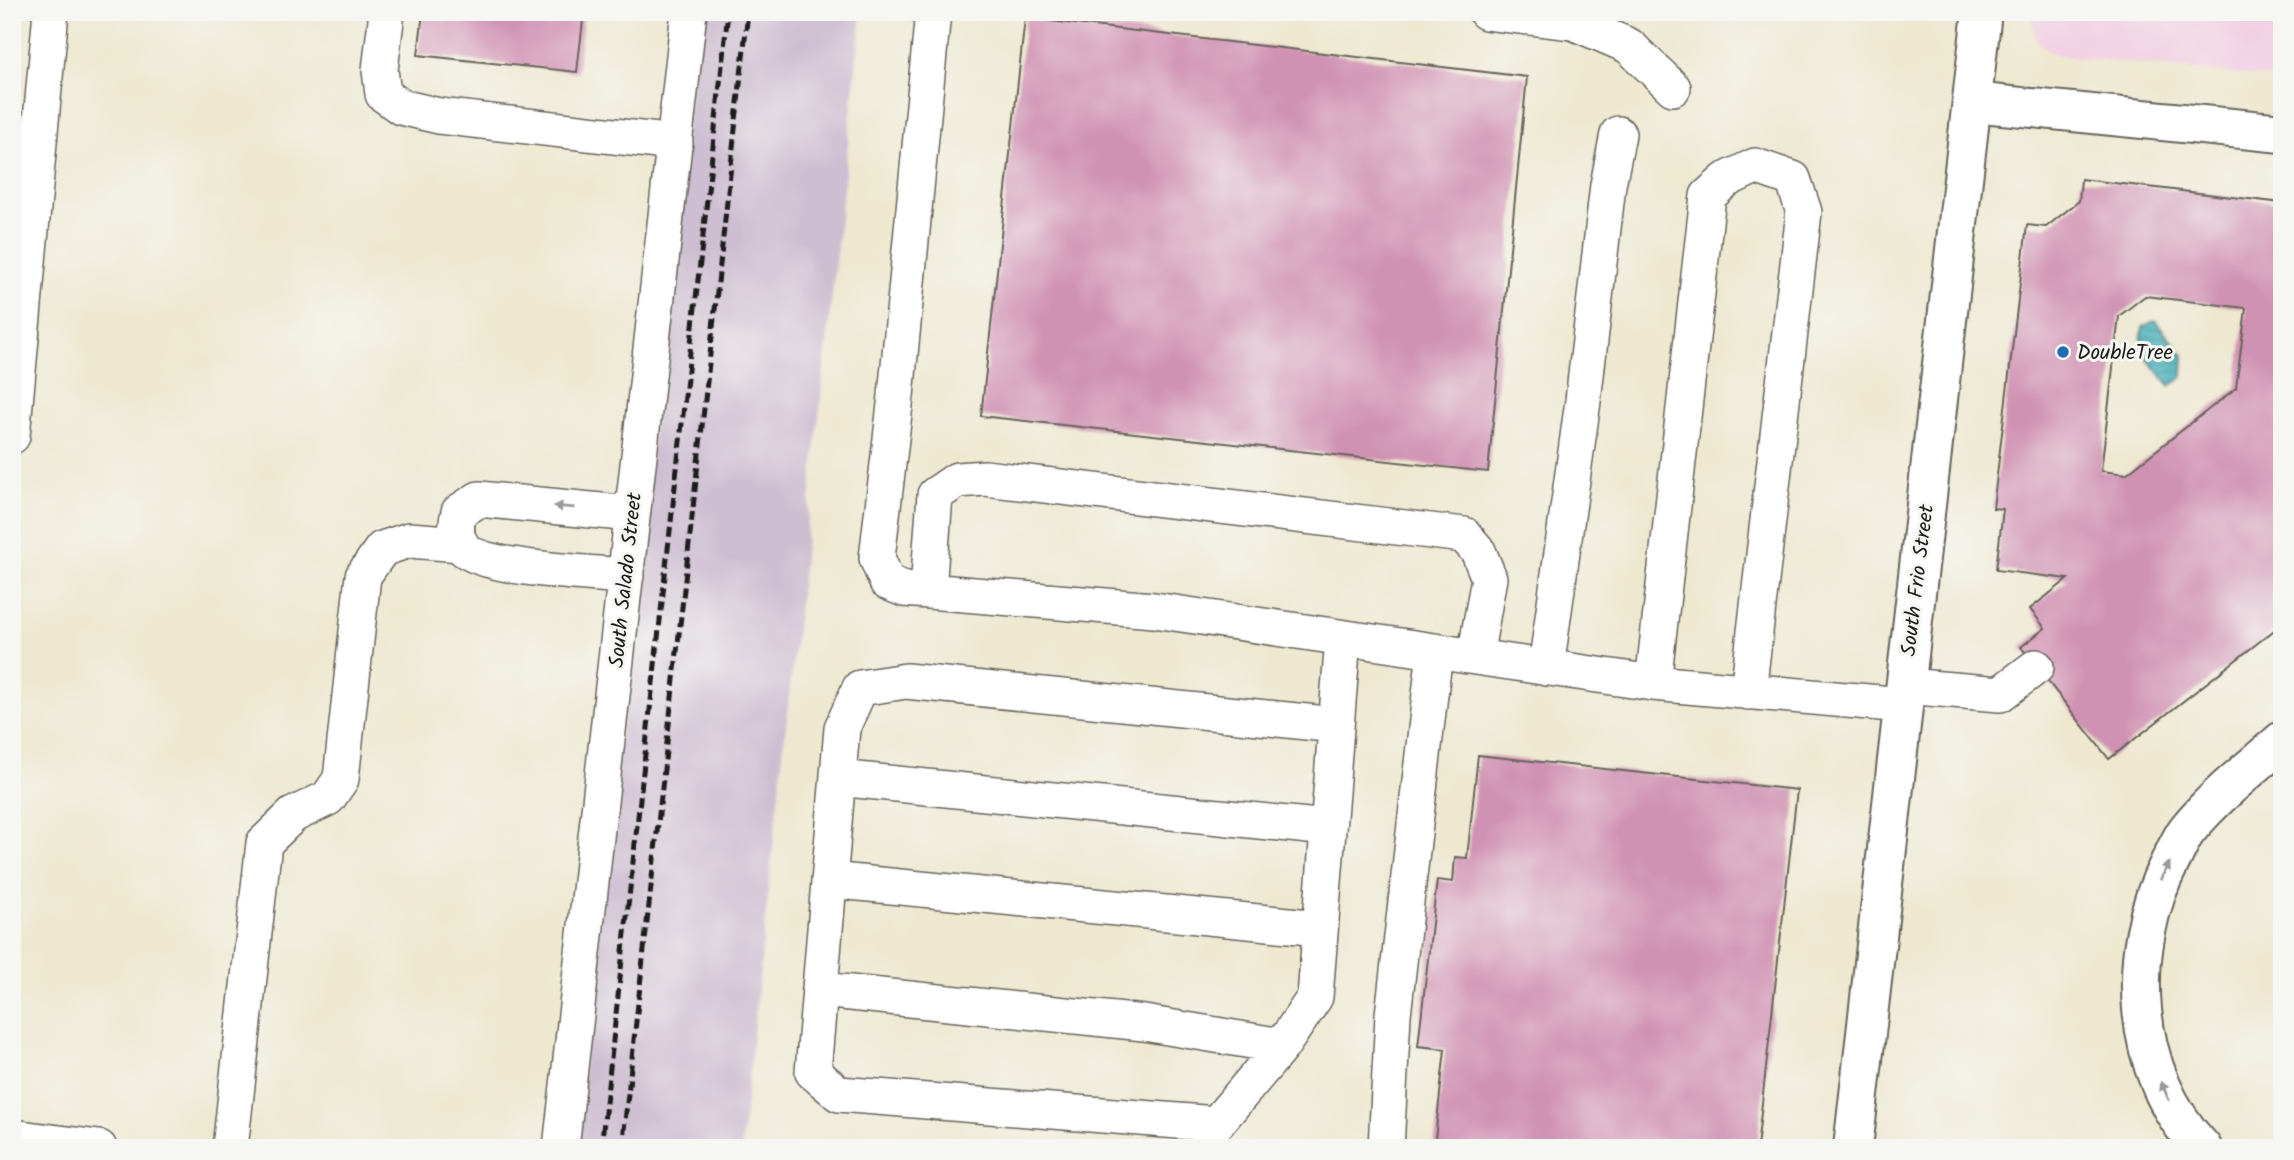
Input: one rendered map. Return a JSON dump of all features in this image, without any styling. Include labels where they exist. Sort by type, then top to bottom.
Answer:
[{"type":"main road","name":"South Frio Street","points":[[1853,1148],[1982,12]]},
{"type":"main road","points":[[1972,102],[2282,133]]},
{"type":"main road","points":[[2202,1148],[2167,1097],[2143,1028],[2140,985],[2143,934],[2159,883],[2187,831],[2230,785],[2282,741]]},
{"type":"street","points":[[12,436],[51,12]]},
{"type":"street","points":[[387,12],[380,70],[383,94],[401,107],[439,116],[675,143]]},
{"type":"street","name":"South Salado Street","points":[[561,1148],[689,12]]},
{"type":"street","points":[[933,12],[896,396],[877,558],[887,582],[904,589],[1154,610],[1653,683],[1748,691],[1904,696],[2000,694],[2036,667]]},
{"type":"street","points":[[1486,12],[1573,22],[1629,46],[1674,88]]},
{"type":"street","points":[[1546,668],[1583,401],[1608,185],[1618,134]]},
{"type":"street","points":[[1653,683],[1708,196],[1726,180],[1755,166],[1793,179],[1804,212],[1748,691]]},
{"type":"street","points":[[928,591],[935,495],[957,480],[985,478],[1423,530],[1464,535],[1478,551],[1489,578],[1475,657]]},
{"type":"street","points":[[626,576],[485,561],[457,538],[459,512],[479,499],[632,514]]},
{"type":"street","points":[[229,1148],[264,843],[293,815],[328,798],[341,779],[363,576],[382,549],[409,540],[461,544]]},
{"type":"street","points":[[1336,725],[906,681],[860,688],[842,727],[813,1072],[839,1094],[1216,1124],[1282,1046],[1315,997],[1343,638]]},
{"type":"street","points":[[1386,1148],[1394,1015],[1435,651]]},
{"type":"street","points":[[838,778],[1328,828]]},
{"type":"street","points":[[830,880],[1320,928]]},
{"type":"street","points":[[821,990],[1143,1023],[1282,1046]]},
{"type":"street","points":[[12,1138],[99,1148]]},
{"type":"shaded area","points":[[699,12],[862,12],[741,1148],[575,1148]]},
{"type":"shaded area","points":[[2031,12],[2282,12],[2282,79],[2062,56],[2048,51],[2035,39]]},
{"type":"water","points":[[2155,320],[2184,355],[2183,377],[2170,386],[2140,350],[2143,327]]},
{"type":"building","points":[[423,12],[584,12],[577,72],[418,55]]},
{"type":"building","points":[[1025,18],[1527,77],[1488,472],[981,416]]},
{"type":"building","points":[[2081,179],[2282,203],[2282,624],[2109,759],[2021,647],[2045,628],[2030,609],[2068,579],[1996,570],[2003,509],[1993,508],[2027,225],[2046,227],[2079,201]],"holes":[[[2145,296],[2246,308],[2236,388],[2126,474],[2101,471],[2119,316]]]},
{"type":"building","points":[[1478,755],[1797,790],[1757,1148],[1434,1148],[1445,1049],[1418,1046],[1437,880],[1453,882],[1455,857],[1467,858]]},
{"type":"railway","points":[[601,1148],[728,12]]},
{"type":"railway","points":[[622,1148],[748,12]]},
{"type":"place","name":"DoubleTree","points":[[2063,352]]}]
